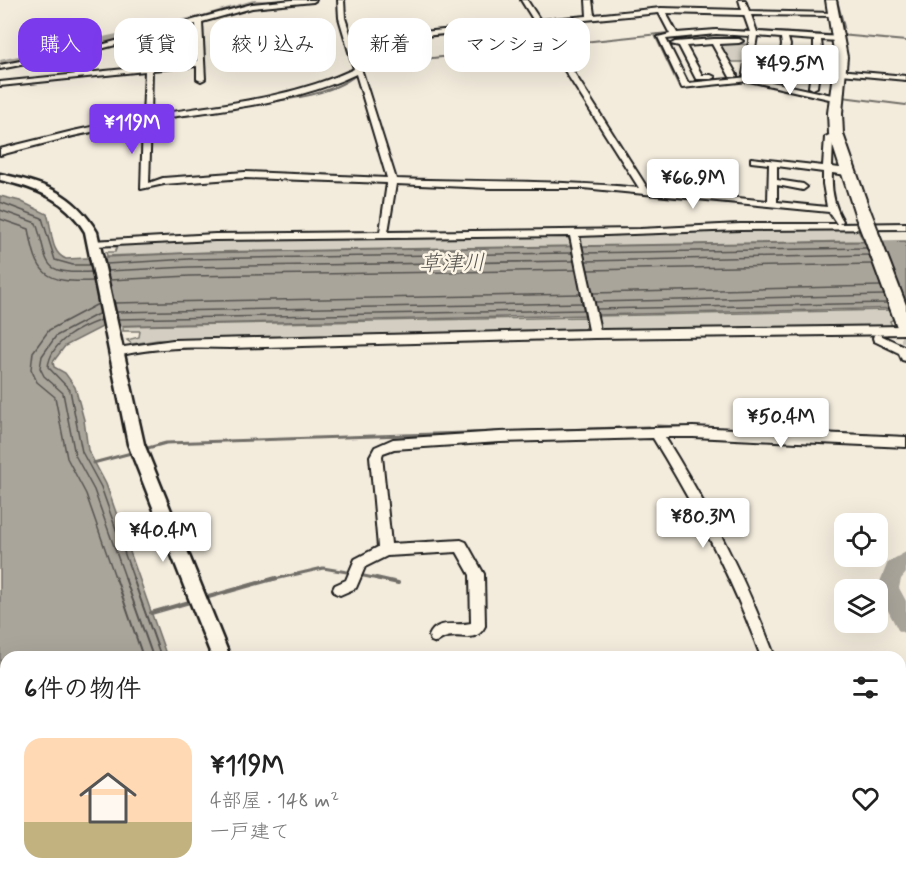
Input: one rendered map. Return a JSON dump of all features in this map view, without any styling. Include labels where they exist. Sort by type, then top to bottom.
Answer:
[{"type":"main road","points":[[831,0],[841,72],[836,134],[847,172],[869,222],[904,329]]},
{"type":"street","points":[[201,79],[198,22],[252,6],[313,0]]},
{"type":"street","points":[[341,0],[341,11],[348,34]]},
{"type":"street","points":[[524,0],[535,18]]},
{"type":"street","points":[[589,0],[591,17]]},
{"type":"street","points":[[742,0],[754,38],[747,74]]},
{"type":"street","points":[[580,18],[661,10],[833,14]]},
{"type":"street","points":[[661,10],[675,36]]},
{"type":"street","points":[[754,38],[716,32],[662,37],[684,86],[749,79],[838,96]]},
{"type":"street","points":[[665,45],[784,36],[838,39]]},
{"type":"street","points":[[778,80],[786,45],[784,36]]},
{"type":"street","points":[[813,87],[818,49],[817,38]]},
{"type":"street","points":[[714,41],[733,75]]},
{"type":"street","points":[[682,44],[699,77],[747,74],[813,87],[838,96]]},
{"type":"street","points":[[0,67],[18,63]]},
{"type":"street","points":[[15,82],[18,71]]},
{"type":"street","points":[[0,84],[114,72]]},
{"type":"street","points":[[148,72],[144,187],[163,181],[245,175],[392,179],[490,185],[583,185],[832,210]]},
{"type":"street","points":[[0,152],[146,120],[300,94],[359,72],[392,179],[384,231]]},
{"type":"street","points":[[570,72],[645,191]]},
{"type":"street","points":[[841,72],[906,78]]},
{"type":"street","points":[[836,134],[829,137],[827,170],[832,210],[838,221]]},
{"type":"street","points":[[754,160],[847,172]]},
{"type":"street","points":[[772,204],[773,163]]},
{"type":"street","points":[[0,177],[38,186],[57,194],[75,207],[85,220],[97,245],[113,335],[138,450],[220,651]]},
{"type":"street","points":[[773,182],[803,187]]},
{"type":"street","points":[[399,231],[574,236],[838,221],[906,224]]},
{"type":"street","points":[[97,245],[106,239],[164,236],[869,222],[906,224]]},
{"type":"street","points":[[97,245],[216,237],[583,230],[710,225]]},
{"type":"street","points":[[574,236],[594,329]]},
{"type":"street","points":[[117,352],[146,344],[384,341],[594,329],[678,335],[878,338],[904,329]]},
{"type":"street","points":[[384,341],[398,345],[670,340],[678,335],[904,329]]},
{"type":"street","points":[[878,338],[904,351],[906,357]]},
{"type":"street","points":[[656,433],[704,515],[755,621],[766,651]]},
{"type":"street","points":[[385,550],[376,456],[386,446],[500,437],[656,433],[787,435],[906,442]]},
{"type":"street","points":[[340,589],[351,584],[360,563],[385,550],[461,546],[477,573],[478,626],[472,632],[440,631],[436,636]]},
{"type":"shaded area","points":[[723,42],[750,45],[745,62],[729,62],[720,44]]},
{"type":"shaded area","points":[[727,229],[857,229],[864,241],[580,246],[581,234]]},
{"type":"shaded area","points":[[567,235],[572,246],[107,256],[106,252],[115,252],[117,247],[107,246],[108,244],[259,237]]},
{"type":"shaded area","points":[[890,310],[894,319],[890,321],[893,328],[606,331],[597,326],[595,316]]},
{"type":"shaded area","points":[[586,317],[587,326],[583,331],[350,339],[158,340],[132,344],[127,340],[139,337],[140,331],[123,331],[123,326]]},
{"type":"water","name":"草津川","points":[[0,196],[20,201],[47,214],[54,246],[66,259],[189,253],[906,241],[906,308],[104,326],[65,346],[53,362],[54,367],[65,373],[75,387],[84,420],[88,450],[106,484],[165,651],[0,651]]},
{"type":"waterway","points":[[0,64],[127,36],[269,0]]},
{"type":"waterway","points":[[837,0],[844,27],[841,34]]},
{"type":"waterway","points":[[679,32],[749,30]]},
{"type":"waterway","points":[[759,31],[831,35]]},
{"type":"waterway","points":[[261,103],[304,96],[332,88],[356,75],[367,65],[668,33]]},
{"type":"waterway","points":[[655,35],[678,84]]},
{"type":"waterway","points":[[840,35],[906,41]]},
{"type":"waterway","points":[[719,80],[749,77],[824,93]]},
{"type":"waterway","points":[[842,97],[906,105]]},
{"type":"waterway","points":[[42,144],[142,122],[210,112]]},
{"type":"waterway","points":[[657,426],[868,435]]},
{"type":"waterway","points":[[144,449],[166,443],[648,427]]},
{"type":"waterway","points":[[93,463],[135,452]]},
{"type":"waterway","points":[[906,562],[893,572],[888,589],[906,623]]},
{"type":"waterway","points":[[271,580],[323,568],[353,573]]},
{"type":"waterway","points":[[359,575],[383,580]]},
{"type":"waterway","points":[[205,598],[276,578]]},
{"type":"waterway","points":[[376,578],[398,583]]},
{"type":"waterway","points":[[151,613],[193,601]]},
{"type":"tunnel","points":[[901,337],[906,337]]}]
